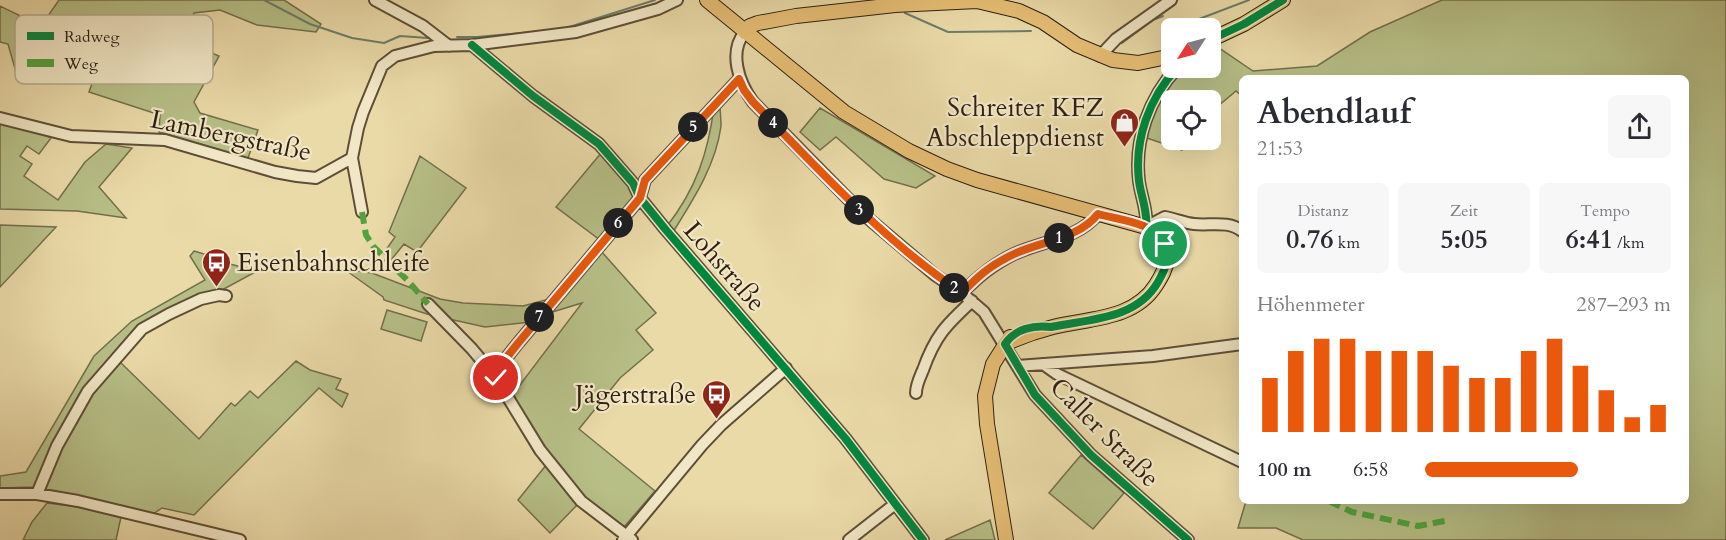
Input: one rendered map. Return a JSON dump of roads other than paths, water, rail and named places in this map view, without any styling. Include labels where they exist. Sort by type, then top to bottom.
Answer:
[{"type":"main road","points":[[707,0],[844,112],[909,152],[947,170],[1146,227],[1162,237],[1167,252],[1163,274],[1151,293],[1139,304],[1123,312],[1051,327],[1005,344],[998,354],[990,373],[986,403],[988,438],[1006,540]]},
{"type":"main road","points":[[1221,35],[1244,24],[1283,0]]},
{"type":"main road","points":[[745,32],[750,26],[758,23],[796,16],[895,5],[977,1],[1019,11],[1043,22],[1077,45],[1100,56],[1138,63],[1161,58]]},
{"type":"street","points":[[375,0],[423,26],[449,46]]},
{"type":"street","points":[[362,212],[352,158],[363,112],[382,66],[395,56],[434,46],[472,45],[576,32],[658,9],[677,0]]},
{"type":"street","points":[[1100,56],[1116,39],[1170,0]]},
{"type":"street","points":[[496,378],[503,362],[519,342],[640,198],[645,180],[739,79],[736,47],[745,32]]},
{"type":"street","name":"Lohstraße","points":[[472,45],[533,96],[598,144],[633,183],[640,198],[845,438],[923,540]]},
{"type":"street","points":[[1146,227],[1147,214],[1139,182],[1138,156],[1143,130],[1154,99],[1170,78]]},
{"type":"street","name":"Caller Straße","points":[[739,79],[753,102],[863,214],[935,275],[962,293],[984,312],[1035,395],[1090,455],[1188,540]]},
{"type":"street","name":"Lambergstraße","points":[[0,118],[71,136],[165,140],[276,172],[316,178],[352,158]]},
{"type":"street","points":[[962,293],[984,271],[1016,253],[1083,229],[1098,214]]},
{"type":"street","points":[[1146,227],[1166,217],[1195,224],[1225,224],[1239,228]]},
{"type":"street","points":[[37,494],[57,446],[88,391],[142,329],[201,299],[219,295],[226,296]]},
{"type":"street","points":[[916,393],[926,360],[939,334],[972,301]]},
{"type":"street","points":[[428,304],[472,349],[496,378],[540,450],[581,501],[627,539],[702,445],[721,425],[786,368]]},
{"type":"street","points":[[1017,366],[1153,356],[1239,344]]},
{"type":"street","points":[[1043,364],[1057,374],[1239,461]]},
{"type":"street","points":[[0,494],[37,494],[78,501],[240,540]]},
{"type":"street","points":[[849,540],[895,504]]},
{"type":"waterway","points":[[264,0],[310,24],[352,38],[384,43],[400,36],[428,38]]},
{"type":"waterway","points":[[566,28],[655,0]]},
{"type":"waterway","points":[[1202,18],[1249,0]]},
{"type":"waterway","points":[[905,13],[948,32],[1031,31]]},
{"type":"waterway","points":[[1122,43],[1153,20],[1163,16]]},
{"type":"waterway","points":[[457,37],[542,31]]},
{"type":"place","name":"Schreiter KFZ Abschleppdienst","points":[[1125,148]]},
{"type":"place","name":"Eisenbahnschleife","points":[[216,288]]},
{"type":"place","name":"Jägerstraße","points":[[717,420]]}]
